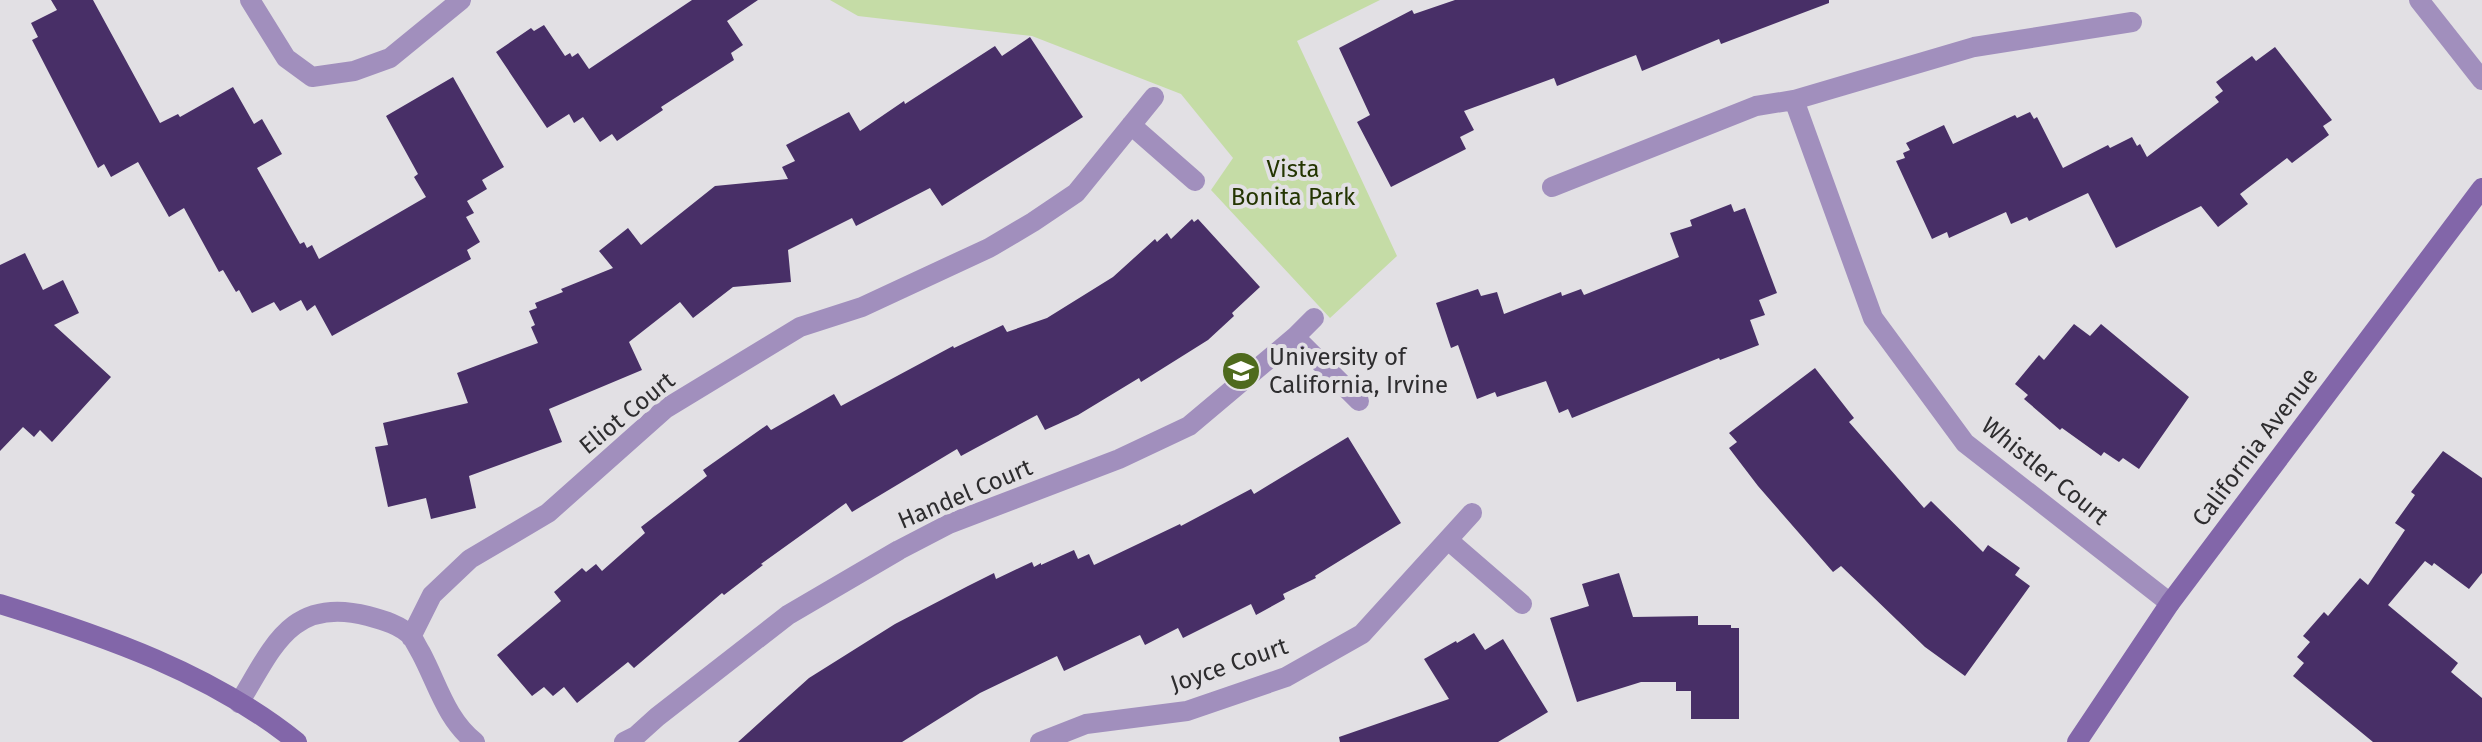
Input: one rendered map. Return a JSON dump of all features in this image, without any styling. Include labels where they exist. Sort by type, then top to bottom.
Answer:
[{"type":"street","points":[[250,0],[286,58],[312,77],[354,71],[390,58],[461,0]]},
{"type":"street","points":[[2419,0],[2482,80]]},
{"type":"street","points":[[1552,187],[1756,106],[1794,100],[1974,47],[2132,22]]},
{"type":"street","name":"Eliot Court","points":[[411,637],[432,595],[470,559],[548,513],[665,409],[800,327],[876,300],[989,248],[1033,222],[1076,193],[1154,97]]},
{"type":"street","name":"Whistler Court","points":[[1794,100],[1873,318],[1965,443],[2170,603]]},
{"type":"street","points":[[1131,125],[1195,181]]},
{"type":"street","name":"California Avenue","points":[[2077,742],[2170,603],[2482,188]]},
{"type":"street","name":"Handel Court","points":[[624,742],[636,736],[788,615],[899,550],[949,524],[1119,459],[1189,426],[1314,318]]},
{"type":"street","points":[[1295,337],[1359,401]]},
{"type":"street","name":"Joyce Court","points":[[1040,742],[1086,724],[1187,711],[1286,677],[1362,634],[1472,513]]},
{"type":"street","points":[[1448,540],[1522,604]]},
{"type":"street","points":[[0,604],[77,628],[191,675],[297,742]]},
{"type":"street","points":[[239,703],[277,640],[290,626],[306,617],[323,613],[353,612],[381,619],[411,637],[459,729],[475,742]]},
{"type":"green space","name":"Vista Bonita Park","points":[[830,0],[1380,0],[1297,41],[1397,256],[1330,318],[1211,190],[1233,158],[1181,94],[1032,36],[858,16]]},
{"type":"building","points":[[51,0],[93,0],[160,123],[178,114],[180,117],[233,87],[254,124],[262,119],[282,154],[257,168],[300,244],[304,242],[307,248],[312,245],[319,259],[426,197],[414,177],[418,174],[386,116],[453,77],[504,167],[482,180],[487,189],[467,201],[474,213],[466,217],[480,242],[467,250],[471,259],[332,336],[315,305],[307,311],[301,300],[280,311],[274,302],[252,313],[223,270],[219,272],[184,208],[169,217],[138,162],[111,177],[104,164],[98,168],[32,40],[38,37],[31,23],[57,10]]},
{"type":"building","points":[[692,0],[758,0],[727,21],[743,45],[731,53],[734,60],[661,107],[663,110],[617,141],[612,134],[600,142],[583,117],[574,123],[569,114],[547,128],[496,52],[531,28],[534,31],[544,25],[565,56],[570,53],[572,57],[578,53],[589,69]]},
{"type":"building","points":[[1455,0],[1829,0],[1829,3],[1721,44],[1719,39],[1642,71],[1636,55],[1557,86],[1554,78],[1464,111],[1474,130],[1460,137],[1466,149],[1391,187],[1357,122],[1370,115],[1339,48],[1412,10],[1414,14]]},
{"type":"building","points":[[1030,37],[1083,117],[942,206],[930,188],[856,226],[852,218],[788,250],[791,282],[733,287],[693,318],[680,302],[629,342],[642,370],[549,409],[562,442],[469,476],[476,508],[431,519],[426,498],[388,507],[375,447],[388,445],[383,423],[468,403],[457,373],[538,343],[531,327],[535,325],[529,311],[537,308],[535,303],[613,268],[599,251],[628,228],[641,245],[715,186],[788,179],[782,167],[795,161],[786,145],[849,112],[860,131],[995,46],[1002,56]]},
{"type":"building","points":[[2275,47],[2332,120],[2323,126],[2329,135],[2292,163],[2287,158],[2240,194],[2248,204],[2218,227],[2201,206],[2116,248],[2088,193],[2029,221],[2027,217],[2011,224],[2006,212],[1949,238],[1947,232],[1932,239],[1896,161],[1905,158],[1903,153],[1910,150],[1906,143],[1944,125],[1953,144],[2015,115],[2017,118],[2030,112],[2034,119],[2037,117],[2063,168],[2108,145],[2110,148],[2132,137],[2147,157],[2219,102],[2215,97],[2223,91],[2216,82],[2252,56],[2256,61]]},
{"type":"building","points":[[1731,204],[1734,212],[1745,208],[1777,293],[1759,300],[1765,315],[1750,320],[1759,345],[1719,358],[1572,418],[1568,409],[1559,413],[1546,381],[1497,397],[1495,392],[1477,399],[1458,345],[1451,348],[1436,303],[1478,289],[1481,296],[1497,292],[1504,314],[1561,292],[1562,296],[1581,289],[1584,295],[1679,257],[1670,233],[1692,226],[1690,220]]},
{"type":"building","points":[[1192,219],[1194,222],[1198,219],[1260,287],[1208,340],[1141,382],[1139,378],[1078,415],[1045,430],[1037,415],[961,456],[957,449],[852,512],[846,503],[761,564],[724,595],[722,593],[634,668],[628,662],[577,703],[564,687],[553,696],[544,687],[532,696],[497,655],[561,601],[554,592],[582,568],[586,572],[596,564],[602,571],[645,533],[641,527],[707,476],[703,470],[767,425],[771,430],[834,394],[841,406],[953,346],[1003,325],[1007,332],[1047,318],[1113,277],[1155,239],[1157,242],[1167,233],[1171,239]]},
{"type":"building","points":[[25,253],[43,290],[63,280],[79,313],[54,325],[111,377],[52,442],[40,430],[34,437],[23,427],[0,451],[0,265]]},
{"type":"building","points":[[2074,324],[2090,336],[2101,324],[2189,397],[2139,469],[2123,458],[2119,462],[2104,452],[2101,456],[2062,428],[2060,430],[2024,399],[2028,395],[2015,384],[2039,355],[2044,360]]},
{"type":"building","points":[[1815,368],[1854,418],[1849,422],[1924,508],[1931,501],[1983,552],[1988,545],[2020,568],[2015,575],[2030,586],[1965,676],[1925,647],[1841,566],[1833,572],[1729,448],[1737,442],[1729,433]]},
{"type":"building","points":[[1348,437],[1401,523],[1316,578],[1283,594],[1285,599],[1256,615],[1251,604],[1183,638],[1178,628],[1145,645],[1140,635],[1064,671],[1057,656],[980,693],[902,742],[738,742],[809,678],[895,624],[994,573],[996,579],[1032,562],[1034,567],[1041,565],[1074,550],[1078,559],[1089,554],[1094,565],[1181,526],[1251,489],[1254,494]]},
{"type":"building","points":[[2443,451],[2482,478],[2482,573],[2469,589],[2434,563],[2432,566],[2425,561],[2388,605],[2458,663],[2451,672],[2482,698],[2482,742],[2373,742],[2293,676],[2304,663],[2297,657],[2310,642],[2303,636],[2324,612],[2328,616],[2360,578],[2368,585],[2405,530],[2395,523],[2415,495],[2411,492]]},
{"type":"building","points":[[1619,573],[1633,617],[1698,616],[1698,625],[1731,625],[1731,628],[1739,628],[1739,719],[1691,719],[1691,691],[1676,691],[1676,682],[1641,682],[1577,702],[1550,618],[1589,606],[1582,584]]},
{"type":"building","points":[[1474,633],[1485,650],[1503,639],[1548,712],[1498,742],[1340,742],[1339,737],[1449,699],[1424,659]]},
{"type":"place","name":"University of California, Irvine","points":[[1241,371]]}]
